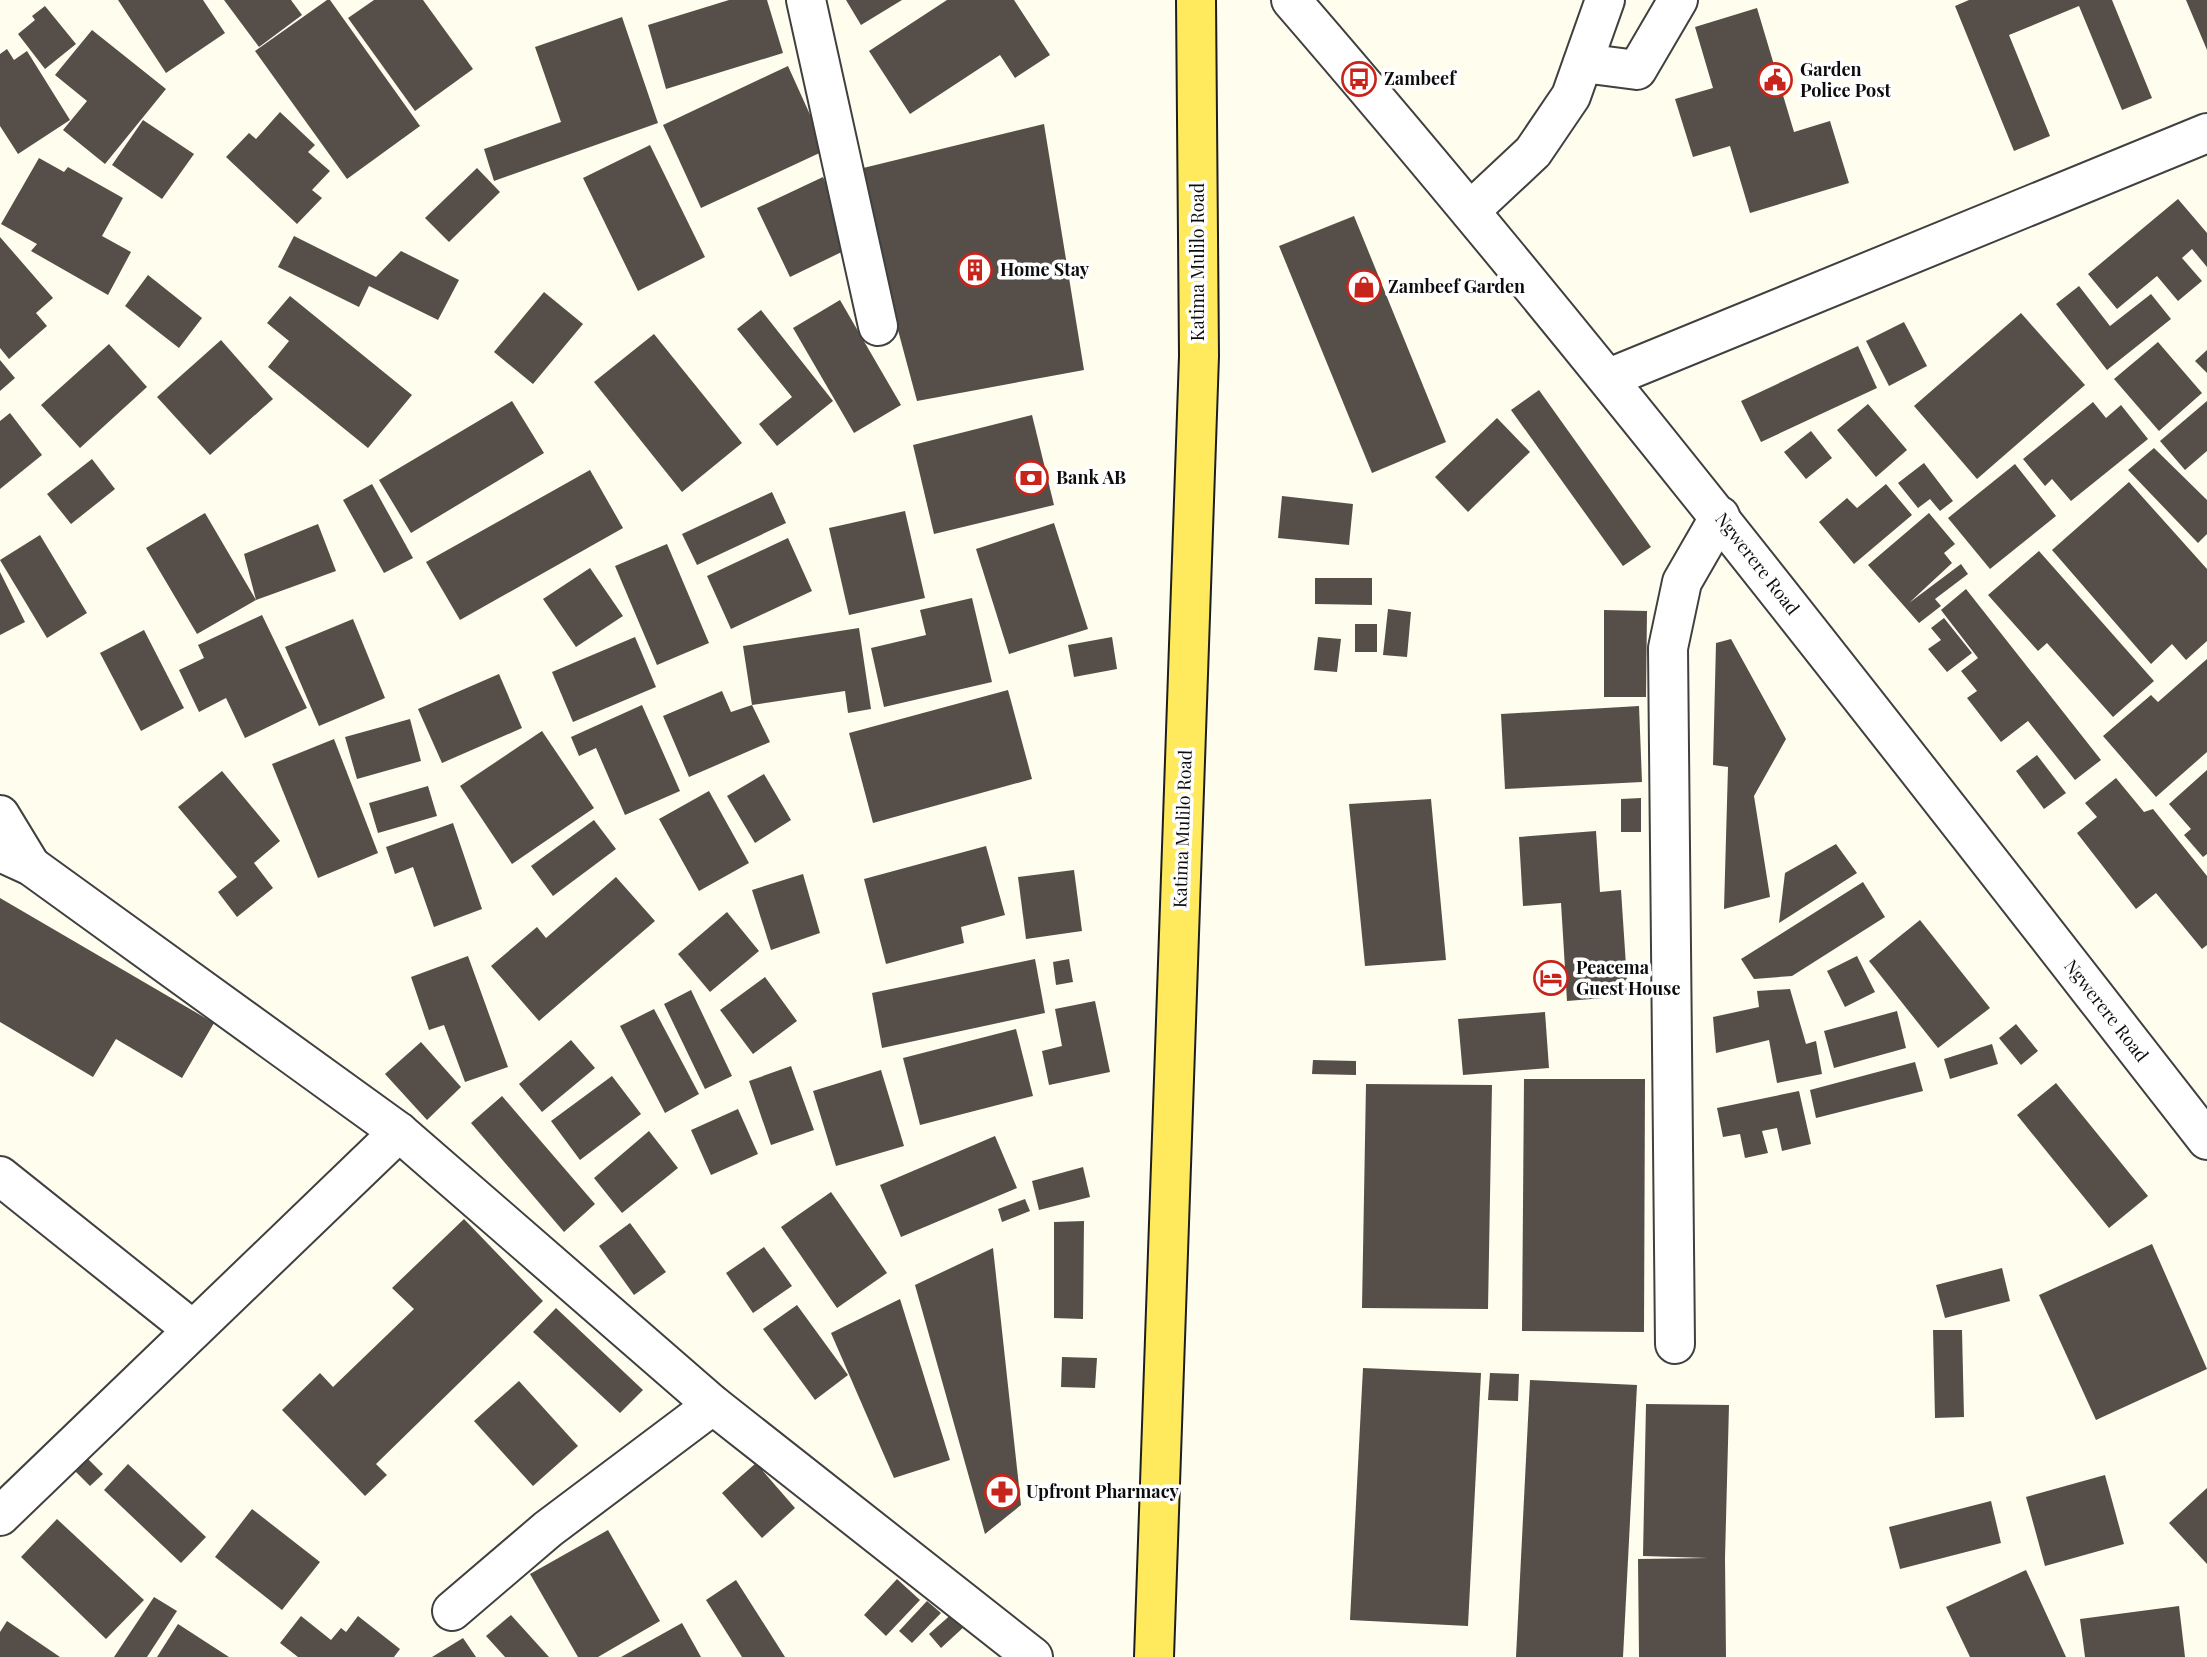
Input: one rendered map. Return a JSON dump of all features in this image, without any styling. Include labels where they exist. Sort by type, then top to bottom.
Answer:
[{"type":"main road","name":"Katima Mulilo Road","points":[[1154,1657],[1199,370],[1196,0]]},
{"type":"street","points":[[806,0],[878,326]]},
{"type":"street","name":"Ngwerere Road","points":[[1291,0],[1609,378],[1720,516],[2207,1140]]},
{"type":"street","points":[[1470,211],[1533,152],[1571,96],[1605,0]]},
{"type":"street","points":[[1583,63],[1637,70],[1678,0]]},
{"type":"street","points":[[1609,378],[2207,133]]},
{"type":"street","points":[[1675,1344],[1668,648],[1682,582],[1720,516]]},
{"type":"street","points":[[0,815],[15,859],[399,1132],[713,1405],[1033,1657]]},
{"type":"street","points":[[0,1516],[399,1132]]},
{"type":"street","points":[[0,1177],[193,1330]]},
{"type":"street","points":[[452,1611],[548,1529],[713,1405]]},
{"type":"building","points":[[118,0],[203,0],[225,33],[166,73]]},
{"type":"building","points":[[224,0],[291,0],[302,15],[259,47]]},
{"type":"building","points":[[330,0],[420,126],[347,179],[255,51]]},
{"type":"building","points":[[374,0],[423,0],[473,69],[415,111],[348,18]]},
{"type":"building","points":[[729,0],[767,0],[783,53],[666,89],[648,25]]},
{"type":"building","points":[[846,0],[902,0],[861,25]]},
{"type":"building","points":[[947,0],[1014,0],[1050,55],[1015,78],[1000,55],[910,114],[869,51]]},
{"type":"building","points":[[1969,0],[2112,0],[2152,98],[2122,110],[2079,6],[2009,35],[2050,136],[2014,151],[1955,6]]},
{"type":"building","points":[[2186,0],[2207,0],[2207,50]]},
{"type":"building","points":[[45,6],[76,44],[45,69],[18,34],[35,20],[32,16]]},
{"type":"building","points":[[1757,8],[1794,132],[1830,121],[1849,183],[1750,213],[1730,146],[1693,157],[1675,99],[1713,88],[1695,27]]},
{"type":"building","points":[[622,17],[658,123],[494,181],[484,149],[561,122],[535,47]]},
{"type":"building","points":[[92,30],[166,89],[105,164],[63,130],[87,101],[55,75]]},
{"type":"building","points":[[7,49],[14,60],[27,51],[70,120],[18,154],[0,126],[0,54]]},
{"type":"building","points":[[788,66],[826,150],[701,208],[663,125]]},
{"type":"building","points":[[280,112],[315,145],[308,152],[330,171],[312,190],[322,198],[297,224],[226,157],[249,133],[256,139]]},
{"type":"building","points":[[143,120],[194,154],[162,199],[112,165]]},
{"type":"building","name":"Home Stay","points":[[1044,124],[1084,370],[917,401],[855,170]]},
{"type":"building","points":[[650,145],[705,257],[638,291],[583,178]]},
{"type":"building","points":[[39,158],[64,172],[68,167],[123,198],[102,236],[131,252],[108,295],[31,251],[37,244],[1,224]]},
{"type":"building","points":[[477,168],[500,192],[449,242],[425,218]]},
{"type":"building","points":[[823,177],[854,246],[790,277],[757,208]]},
{"type":"building","points":[[2178,199],[2207,233],[2207,267],[2192,249],[2182,258],[2202,281],[2178,301],[2157,276],[2117,309],[2088,274]]},
{"type":"building","points":[[1354,216],[1446,442],[1372,473],[1279,246]]},
{"type":"building","points":[[294,236],[376,277],[401,251],[459,280],[438,320],[369,286],[359,307],[278,267]]},
{"type":"building","points":[[0,237],[53,298],[36,313],[47,326],[9,359],[0,348]]},
{"type":"building","points":[[148,275],[202,318],[179,348],[125,306]]},
{"type":"building","points":[[2079,286],[2110,326],[2151,294],[2171,319],[2107,370],[2056,304]]},
{"type":"building","points":[[544,292],[583,324],[533,384],[494,352]]},
{"type":"building","points":[[290,296],[412,395],[368,448],[268,367],[289,341],[267,323]]},
{"type":"building","points":[[840,300],[901,405],[854,433],[793,328]]},
{"type":"building","points":[[761,310],[833,401],[777,446],[759,424],[792,397],[737,329]]},
{"type":"building","points":[[2021,313],[2085,385],[1977,479],[1914,406]]},
{"type":"building","points":[[1904,322],[1927,366],[1889,386],[1866,341]]},
{"type":"building","points":[[654,334],[742,443],[682,492],[594,382]]},
{"type":"building","points":[[221,340],[273,399],[210,455],[157,397]]},
{"type":"building","points":[[2158,342],[2202,393],[2159,431],[2114,379]]},
{"type":"building","points":[[109,344],[147,387],[80,448],[41,405]]},
{"type":"building","points":[[1858,346],[1877,388],[1761,442],[1741,401]]},
{"type":"building","points":[[2207,350],[2207,373],[2195,361]]},
{"type":"building","points":[[0,360],[15,378],[0,391]]},
{"type":"building","points":[[1539,390],[1651,547],[1623,566],[1511,410]]},
{"type":"building","points":[[512,401],[544,453],[411,533],[379,480]]},
{"type":"building","points":[[2207,401],[2207,451],[2185,470],[2160,441]]},
{"type":"building","points":[[2093,402],[2106,418],[2121,405],[2148,439],[2071,501],[2052,479],[2045,486],[2023,459]]},
{"type":"building","points":[[1868,404],[1907,450],[1876,477],[1837,430]]},
{"type":"building","points":[[10,413],[42,455],[0,489],[0,421]]},
{"type":"building","points":[[1032,415],[1054,505],[934,534],[913,445]]},
{"type":"building","points":[[1497,418],[1530,452],[1468,512],[1435,477]]},
{"type":"building","points":[[1811,431],[1832,458],[1806,479],[1784,452]]},
{"type":"building","points":[[2154,448],[2207,500],[2207,534],[2198,543],[2128,470]]},
{"type":"building","points":[[92,459],[115,489],[71,524],[47,494]]},
{"type":"building","points":[[1924,463],[1953,501],[1940,511],[1930,499],[1918,508],[1898,483]]},
{"type":"building","points":[[2015,464],[2056,516],[1990,569],[1948,518]]},
{"type":"building","points":[[590,470],[623,528],[460,620],[426,562]]},
{"type":"building","points":[[2129,482],[2207,569],[2207,641],[2186,660],[2172,644],[2151,664],[2052,550]]},
{"type":"building","points":[[372,484],[413,558],[384,573],[343,500]]},
{"type":"building","points":[[1886,484],[1912,515],[1854,564],[1819,522],[1847,498],[1857,508]]},
{"type":"building","points":[[772,492],[786,523],[697,565],[682,534]]},
{"type":"building","points":[[1282,496],[1353,504],[1349,545],[1278,538]]},
{"type":"building","points":[[905,511],[925,598],[849,615],[829,528]]},
{"type":"building","points":[[205,513],[256,600],[197,634],[146,548]]},
{"type":"building","points":[[1929,513],[1955,544],[1944,553],[1952,563],[1909,603],[1961,564],[1968,574],[1935,599],[1941,606],[1919,623],[1868,565]]},
{"type":"building","points":[[1054,523],[1088,629],[1009,654],[976,549]]},
{"type":"building","points":[[318,524],[336,571],[256,600],[244,554]]},
{"type":"building","points":[[40,535],[87,613],[47,638],[0,560]]},
{"type":"building","points":[[788,538],[812,591],[731,629],[707,576]]},
{"type":"building","points":[[667,544],[709,643],[657,665],[615,566]]},
{"type":"building","points":[[2039,551],[2154,681],[2113,717],[2047,643],[2038,651],[1988,595]]},
{"type":"building","points":[[590,568],[623,616],[576,647],[543,599]]},
{"type":"building","points":[[0,572],[25,622],[0,635]]},
{"type":"building","points":[[1315,578],[1372,578],[1372,605],[1315,604]]},
{"type":"building","points":[[1966,589],[2101,760],[2075,780],[2028,721],[2001,742],[1967,698],[1977,691],[1961,671],[1978,658],[1941,610]]},
{"type":"building","points":[[972,598],[992,682],[884,707],[871,648],[926,635],[920,610]]},
{"type":"building","points":[[1388,609],[1411,612],[1407,657],[1383,655]]},
{"type":"building","points":[[1604,610],[1647,611],[1646,697],[1604,697]]},
{"type":"building","points":[[262,615],[307,708],[245,738],[226,698],[199,712],[179,670],[204,658],[198,645]]},
{"type":"building","points":[[1944,618],[1972,653],[1947,672],[1928,649],[1941,640],[1931,628]]},
{"type":"building","points":[[353,619],[385,698],[319,726],[285,647]]},
{"type":"building","points":[[1355,624],[1377,624],[1377,652],[1355,652]]},
{"type":"building","points":[[859,628],[871,709],[848,713],[845,691],[752,705],[743,646]]},
{"type":"building","points":[[144,630],[184,708],[141,731],[100,653]]},
{"type":"building","points":[[635,637],[656,687],[573,722],[552,672]]},
{"type":"building","points":[[1112,637],[1117,669],[1074,677],[1068,645]]},
{"type":"building","points":[[1318,637],[1341,639],[1337,672],[1314,670]]},
{"type":"building","points":[[1731,639],[1786,739],[1754,796],[1770,897],[1724,909],[1728,767],[1713,765],[1716,643]]},
{"type":"building","points":[[2207,659],[2207,752],[2156,797],[2103,736],[2151,695],[2158,702]]},
{"type":"building","points":[[499,674],[522,728],[442,763],[418,709]]},
{"type":"building","points":[[1008,690],[1032,779],[873,823],[849,733]]},
{"type":"building","points":[[722,691],[731,712],[752,705],[770,742],[689,777],[663,716]]},
{"type":"building","points":[[642,705],[680,791],[625,815],[596,748],[579,756],[571,737]]},
{"type":"building","points":[[1639,706],[1642,782],[1505,789],[1501,714]]},
{"type":"building","points":[[410,719],[421,761],[357,779],[345,737]]},
{"type":"building","points":[[542,731],[594,808],[512,864],[460,786]]},
{"type":"building","points":[[334,739],[378,853],[318,878],[272,764]]},
{"type":"building","points":[[2037,755],[2066,793],[2044,809],[2016,771]]},
{"type":"building","points":[[2207,770],[2207,854],[2203,857],[2184,835],[2191,829],[2169,804]]},
{"type":"building","points":[[222,771],[280,841],[254,863],[273,888],[237,917],[218,892],[237,877],[178,807]]},
{"type":"building","points":[[764,774],[791,820],[755,843],[727,796]]},
{"type":"building","points":[[2116,778],[2144,812],[2153,809],[2207,876],[2207,945],[2202,949],[2156,893],[2136,909],[2077,833],[2097,817],[2085,803]]},
{"type":"building","points":[[428,786],[437,816],[378,833],[369,803]]},
{"type":"building","points":[[709,791],[749,863],[699,891],[659,819]]},
{"type":"building","points":[[1641,798],[1641,832],[1621,832],[1621,799]]},
{"type":"building","points":[[1431,799],[1446,960],[1365,966],[1349,804]]},
{"type":"building","points":[[594,820],[616,849],[553,896],[531,866]]},
{"type":"building","points":[[453,823],[482,909],[434,927],[413,867],[395,874],[386,847]]},
{"type":"building","points":[[1596,831],[1600,892],[1621,890],[1628,996],[1567,1001],[1561,903],[1523,906],[1519,837]]},
{"type":"building","points":[[1836,844],[1857,873],[1779,923],[1785,873]]},
{"type":"building","points":[[986,846],[1005,915],[961,927],[964,943],[886,964],[864,879]]},
{"type":"building","points":[[1074,870],[1082,931],[1026,939],[1018,877]]},
{"type":"building","points":[[803,874],[820,933],[771,950],[752,890]]},
{"type":"building","points":[[616,877],[655,921],[539,1021],[491,966],[537,927],[546,938]]},
{"type":"building","points":[[1863,882],[1885,917],[1792,976],[1754,979],[1741,959]]},
{"type":"building","points":[[0,898],[214,1023],[182,1078],[116,1039],[93,1077],[0,1022]]},
{"type":"building","points":[[727,912],[759,951],[710,992],[678,954]]},
{"type":"building","points":[[1920,920],[1990,1008],[1938,1048],[1869,961]]},
{"type":"building","points":[[468,956],[508,1067],[465,1082],[444,1025],[429,1030],[411,977]]},
{"type":"building","points":[[1857,956],[1875,992],[1845,1007],[1827,971]]},
{"type":"building","points":[[1035,959],[1045,1013],[882,1048],[872,993]]},
{"type":"building","points":[[1069,959],[1073,982],[1056,985],[1053,962]]},
{"type":"building","points":[[765,977],[797,1021],[753,1054],[720,1010]]},
{"type":"building","points":[[1790,989],[1806,1044],[1816,1041],[1822,1074],[1777,1083],[1769,1040],[1716,1053],[1713,1017],[1759,1007],[1757,991]]},
{"type":"building","points":[[691,990],[732,1076],[705,1089],[664,1004]]},
{"type":"building","points":[[1095,1001],[1110,1072],[1049,1085],[1042,1051],[1062,1046],[1055,1009]]},
{"type":"building","points":[[654,1009],[699,1094],[665,1113],[620,1026]]},
{"type":"building","points":[[1897,1011],[1906,1048],[1834,1068],[1824,1031]]},
{"type":"building","points":[[1545,1012],[1549,1068],[1463,1075],[1458,1019]]},
{"type":"building","points":[[2016,1024],[2038,1051],[2021,1065],[1999,1038]]},
{"type":"building","points":[[1016,1029],[1033,1096],[920,1125],[903,1058]]},
{"type":"building","points":[[571,1040],[595,1068],[542,1112],[519,1084]]},
{"type":"building","points":[[421,1042],[461,1087],[427,1120],[385,1074]]},
{"type":"building","points":[[1992,1044],[1998,1064],[1950,1079],[1944,1059]]},
{"type":"building","points":[[1313,1060],[1356,1061],[1356,1075],[1312,1074]]},
{"type":"building","points":[[1915,1062],[1923,1091],[1816,1118],[1810,1090]]},
{"type":"building","points":[[791,1066],[814,1130],[771,1145],[749,1081]]},
{"type":"building","points":[[881,1070],[904,1146],[836,1166],[813,1091]]},
{"type":"building","points":[[612,1076],[641,1114],[580,1160],[551,1121]]},
{"type":"building","points":[[1524,1079],[1645,1079],[1644,1332],[1522,1331]]},
{"type":"building","points":[[2056,1083],[2148,1196],[2109,1228],[2017,1115]]},
{"type":"building","points":[[1366,1084],[1492,1085],[1488,1309],[1362,1308]]},
{"type":"building","points":[[1799,1091],[1811,1144],[1782,1151],[1777,1128],[1762,1131],[1768,1153],[1745,1158],[1740,1134],[1723,1137],[1717,1108]]},
{"type":"building","points":[[502,1096],[595,1204],[564,1232],[471,1123]]},
{"type":"building","points":[[738,1109],[758,1154],[711,1175],[691,1130]]},
{"type":"building","points":[[649,1131],[678,1168],[622,1213],[594,1178]]},
{"type":"building","points":[[995,1136],[1017,1188],[901,1237],[880,1185]]},
{"type":"building","points":[[1083,1167],[1090,1197],[1039,1210],[1032,1181]]},
{"type":"building","points":[[831,1192],[887,1273],[837,1308],[781,1227]]},
{"type":"building","points":[[1025,1199],[1030,1211],[1002,1222],[998,1209]]},
{"type":"building","points":[[464,1219],[543,1301],[376,1464],[387,1475],[365,1496],[282,1410],[320,1373],[333,1387],[414,1309],[392,1288]]},
{"type":"building","points":[[1084,1221],[1083,1319],[1054,1318],[1054,1222]]},
{"type":"building","points":[[630,1223],[666,1272],[634,1295],[599,1246]]},
{"type":"building","points":[[2152,1244],[2207,1369],[2096,1420],[2039,1295]]},
{"type":"building","points":[[764,1247],[792,1286],[753,1313],[726,1273]]},
{"type":"building","points":[[993,1248],[1021,1505],[985,1534],[915,1285]]},
{"type":"building","points":[[2002,1268],[2010,1301],[1945,1318],[1936,1285]]},
{"type":"building","points":[[900,1299],[950,1460],[894,1478],[831,1333]]},
{"type":"building","points":[[797,1305],[848,1375],[815,1400],[763,1329]]},
{"type":"building","points":[[556,1308],[643,1390],[620,1413],[533,1332]]},
{"type":"building","points":[[1933,1330],[1962,1330],[1964,1417],[1935,1418]]},
{"type":"building","points":[[1062,1357],[1097,1358],[1095,1388],[1061,1387]]},
{"type":"building","points":[[1363,1368],[1481,1373],[1468,1626],[1350,1620]]},
{"type":"building","points":[[1490,1373],[1519,1374],[1518,1401],[1488,1400]]},
{"type":"building","points":[[1530,1380],[1637,1385],[1623,1657],[1516,1657]]},
{"type":"building","points":[[519,1381],[578,1446],[533,1486],[474,1421]]},
{"type":"building","points":[[1646,1404],[1729,1405],[1725,1558],[1726,1657],[1639,1657],[1638,1559],[1708,1558],[1643,1556]]},
{"type":"building","points":[[84,1455],[103,1474],[90,1486],[71,1467]]},
{"type":"building","points":[[756,1463],[795,1508],[762,1538],[722,1493]]},
{"type":"building","points":[[128,1464],[206,1537],[181,1563],[104,1490]]},
{"type":"building","points":[[2105,1475],[2124,1544],[2045,1566],[2026,1497]]},
{"type":"building","points":[[2207,1488],[2207,1564],[2169,1523]]},
{"type":"building","points":[[1991,1501],[2001,1543],[1900,1569],[1889,1527]]},
{"type":"building","points":[[252,1509],[320,1562],[282,1610],[215,1557]]},
{"type":"building","points":[[57,1519],[144,1600],[106,1639],[21,1557]]},
{"type":"building","points":[[608,1530],[660,1621],[598,1657],[578,1657],[530,1574]]},
{"type":"building","points":[[2026,1570],[2066,1657],[1970,1657],[1946,1607]]},
{"type":"building","points":[[897,1579],[920,1600],[886,1636],[864,1615]]},
{"type":"building","points":[[736,1580],[785,1657],[742,1657],[706,1600]]},
{"type":"building","points":[[154,1597],[177,1611],[147,1657],[114,1657]]},
{"type":"building","points":[[927,1601],[941,1613],[912,1643],[899,1631]]},
{"type":"building","points":[[2179,1606],[2185,1657],[2085,1657],[2080,1619]]},
{"type":"building","points":[[954,1612],[966,1625],[941,1648],[929,1634]]},
{"type":"building","points":[[511,1615],[549,1657],[505,1657],[486,1636]]},
{"type":"building","points":[[301,1616],[331,1640],[341,1628],[346,1632],[358,1616],[400,1649],[394,1657],[298,1657],[280,1643]]},
{"type":"building","points":[[7,1621],[60,1657],[0,1657],[0,1632]]},
{"type":"building","points":[[682,1623],[701,1657],[621,1657]]},
{"type":"building","points":[[178,1624],[229,1657],[157,1657]]},
{"type":"building","points":[[463,1638],[476,1657],[432,1657]]},
{"type":"place","name":"Zambeef","points":[[1359,79]]},
{"type":"place","name":"Garden Police Post","points":[[1775,80]]},
{"type":"place","name":"Home Stay","points":[[975,270]]},
{"type":"place","name":"Zambeef Garden","points":[[1364,287]]},
{"type":"place","name":"Bank AB","points":[[1031,478]]},
{"type":"place","name":"Peacema Guest House","points":[[1551,978]]},
{"type":"place","name":"Upfront Pharmacy","points":[[1002,1492]]}]
